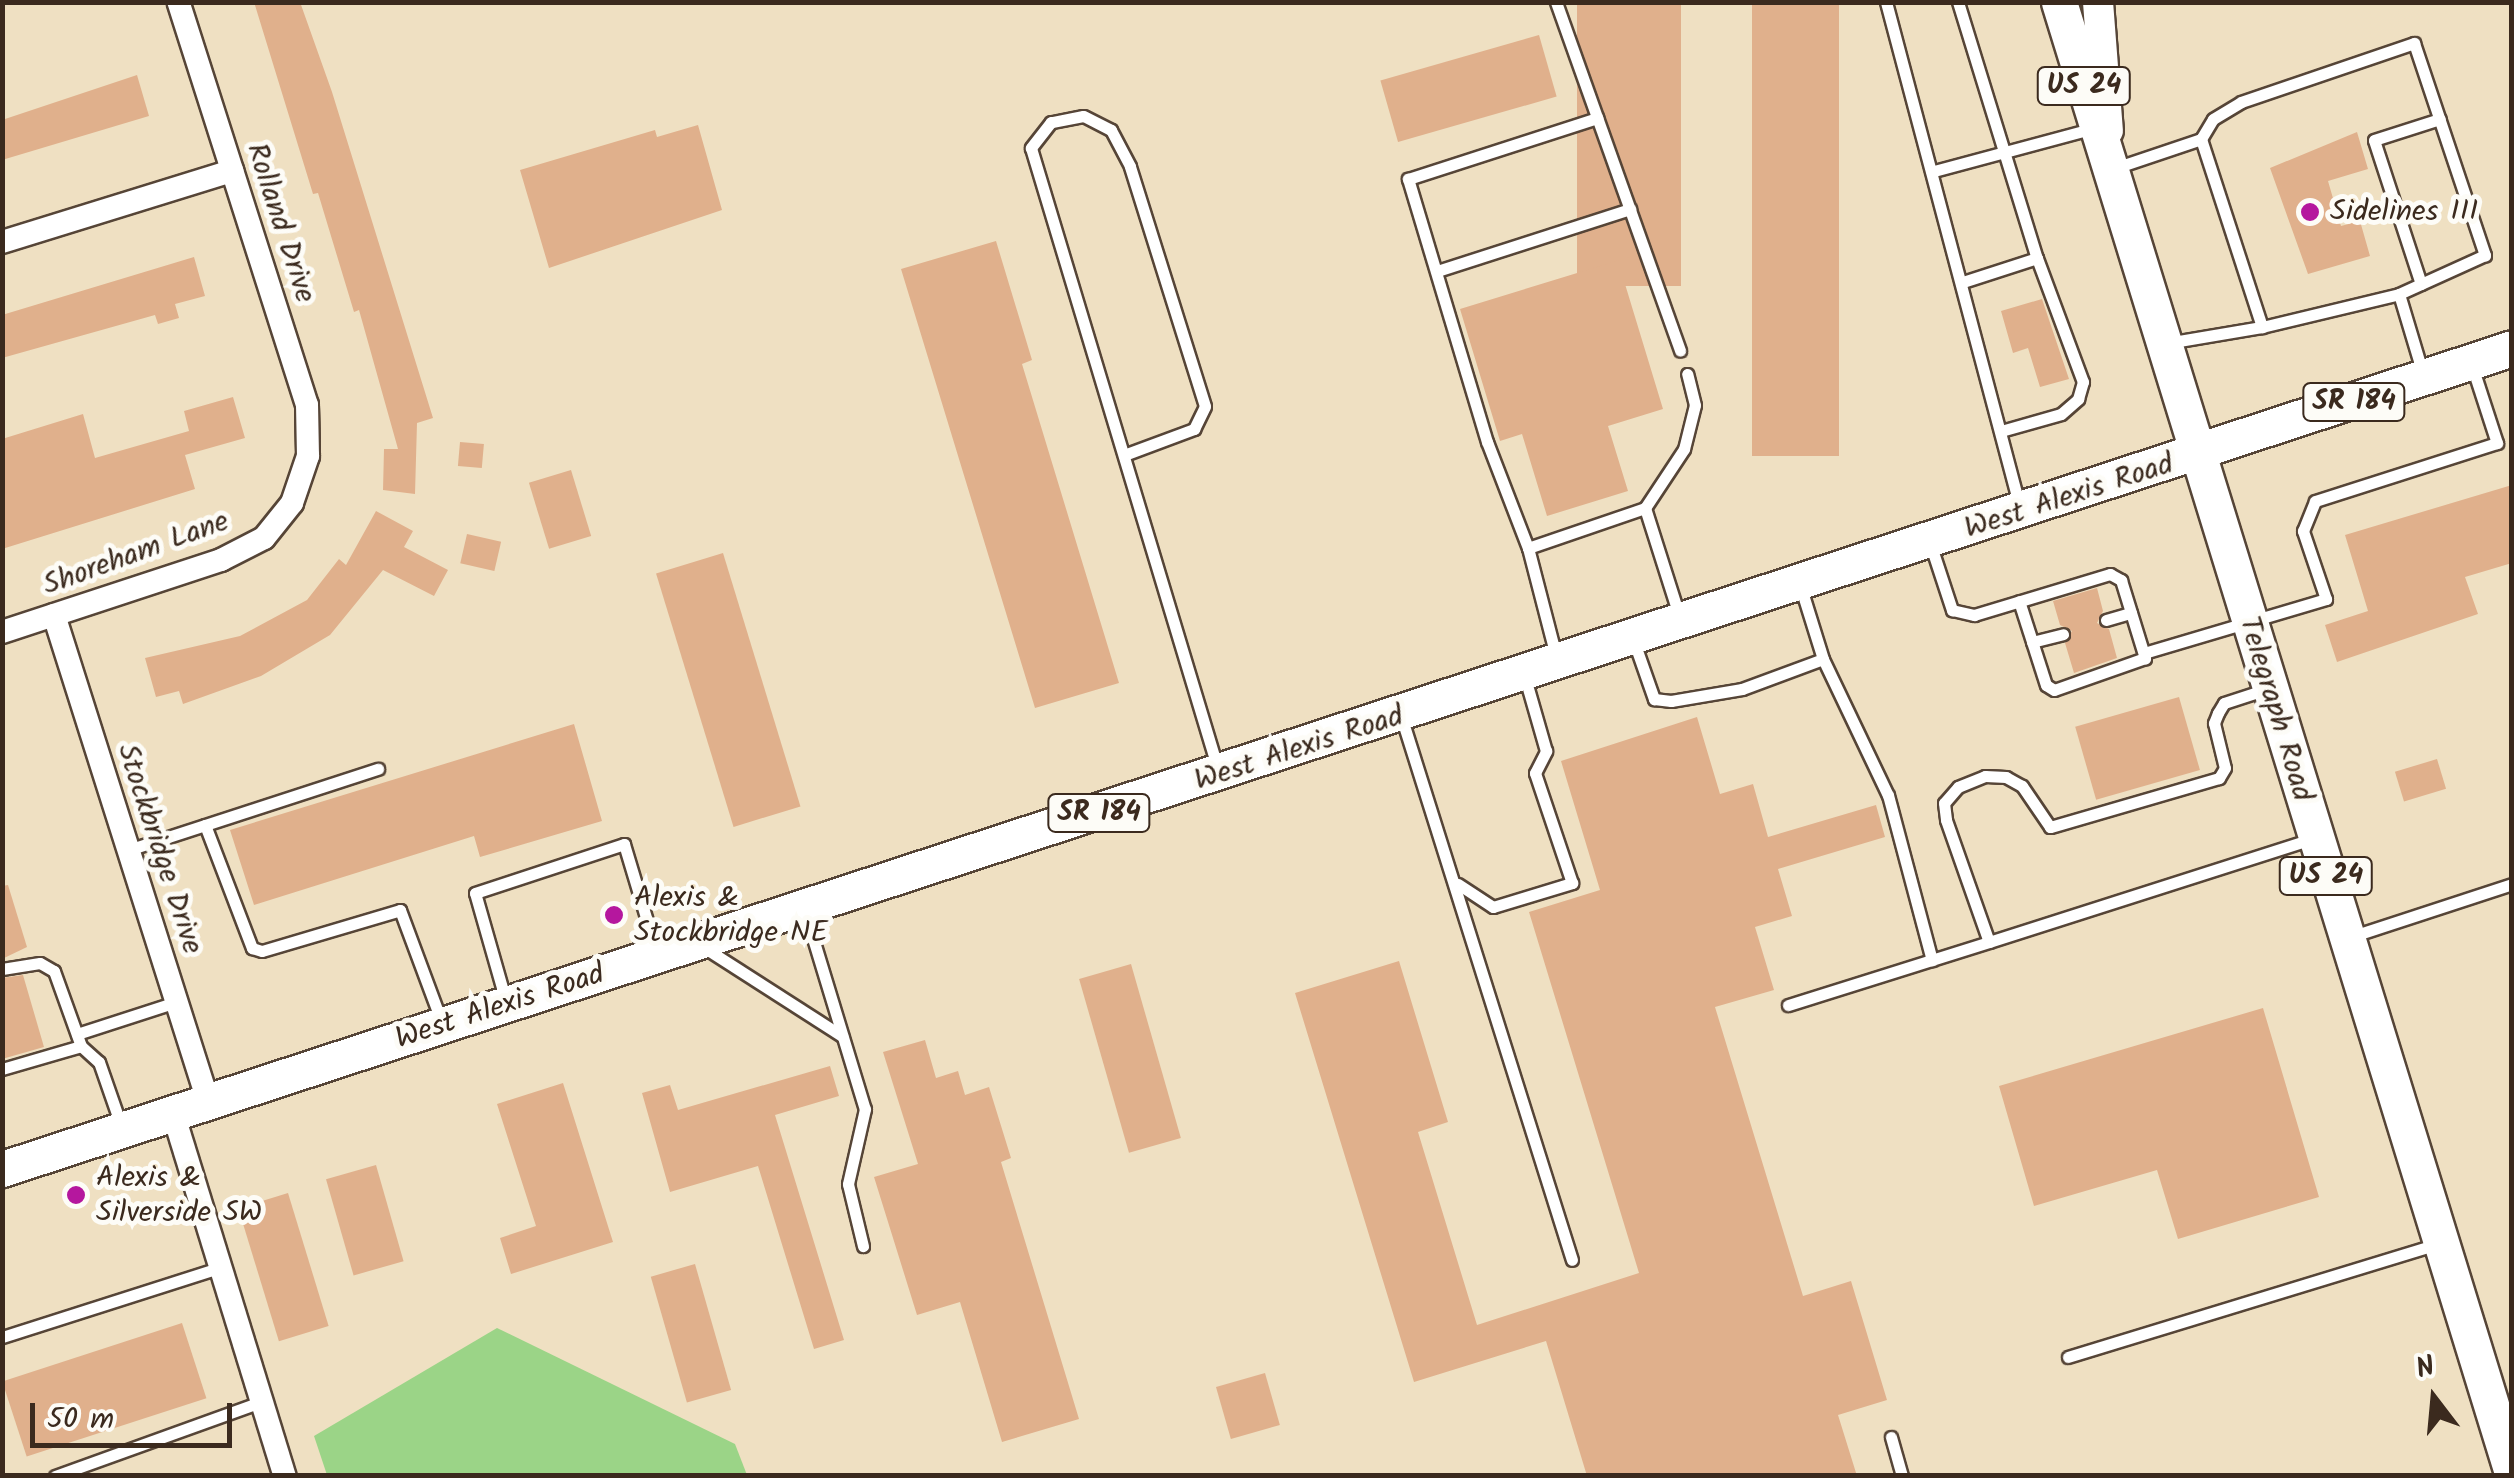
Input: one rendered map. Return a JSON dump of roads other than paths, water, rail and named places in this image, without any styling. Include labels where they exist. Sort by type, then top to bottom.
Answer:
[{"type":"main road","name":"Telegraph Road","points":[[2058,2],[2511,1475]]},
{"type":"main road","name":"SR 184","points":[[2196,455],[2512,348]]},
{"type":"main road","name":"West Alexis Road","points":[[2,1170],[2196,455]]},
{"type":"street","name":"Rolland Drive","points":[[178,2],[307,406],[305,464]]},
{"type":"street","points":[[2098,2],[2111,169]]},
{"type":"street","points":[[2,242],[232,171]]},
{"type":"street","name":"Shoreham Lane","points":[[2,632],[220,560],[264,538],[292,503],[305,464]]},
{"type":"street","name":"Stockbridge Drive","points":[[54,615],[208,1102]]},
{"type":"street","points":[[172,1114],[286,1476]]},
{"type":"lane","points":[[1556,2],[1680,352]]},
{"type":"lane","points":[[1886,2],[2022,512]]},
{"type":"lane","points":[[1958,2],[2037,258],[2084,382],[2078,399],[2061,414],[2001,431]]},
{"type":"lane","points":[[2111,169],[2201,139],[2213,120],[2241,102],[2414,44],[2486,255],[2399,294],[2262,327],[2162,344]]},
{"type":"lane","points":[[1124,455],[1194,430],[1205,406],[1130,166],[1111,130],[1083,116],[1051,122],[1032,148],[1124,455],[1220,775]]},
{"type":"lane","points":[[1558,664],[1528,548],[1488,442],[1408,179],[1597,118]]},
{"type":"lane","points":[[2422,284],[2374,140],[2440,118]]},
{"type":"lane","points":[[1934,171],[2096,127]]},
{"type":"lane","points":[[2201,139],[2262,327]]},
{"type":"lane","points":[[1437,271],[1630,209]]},
{"type":"lane","points":[[1963,282],[2037,258]]},
{"type":"lane","points":[[2399,294],[2425,378]]},
{"type":"lane","points":[[2144,653],[2326,600],[2303,530],[2315,501],[2497,443],[2470,362]]},
{"type":"lane","points":[[1528,548],[1645,508],[1684,449],[1695,405],[1687,374]]},
{"type":"lane","points":[[1645,508],[1682,624]]},
{"type":"lane","points":[[1930,542],[1952,610],[1974,615],[2020,601],[2110,574],[2121,580],[2144,653],[2141,663],[2054,690],[2046,685],[2020,601]]},
{"type":"lane","points":[[1800,585],[1823,659],[1888,795],[1932,960]]},
{"type":"lane","points":[[2106,620],[2131,613]]},
{"type":"lane","points":[[2032,642],[2062,634]]},
{"type":"lane","points":[[1633,639],[1654,699],[1670,701],[1742,689],[1823,659]]},
{"type":"lane","points":[[1458,884],[1493,907],[1572,883],[1535,773],[1546,750],[1524,675]]},
{"type":"lane","points":[[1989,942],[1946,820],[1944,803],[1958,786],[2006,777],[2022,786],[2050,826],[2194,788],[2219,778],[2225,768],[2214,724],[2224,703],[2268,688]]},
{"type":"lane","points":[[1401,716],[1458,884],[1572,1260]]},
{"type":"lane","points":[[128,850],[378,769]]},
{"type":"lane","points":[[205,825],[252,948],[262,950],[400,910],[443,1026]]},
{"type":"lane","points":[[1788,1005],[2314,838]]},
{"type":"lane","points":[[506,1004],[476,893],[624,844],[657,955]]},
{"type":"lane","points":[[2346,938],[2512,884]]},
{"type":"lane","points":[[804,908],[865,1109],[848,1184],[863,1246]]},
{"type":"lane","points":[[698,942],[842,1036]]},
{"type":"lane","points":[[2,969],[40,963],[54,971],[79,1040],[98,1062],[123,1130]]},
{"type":"lane","points":[[2,1068],[176,1002]]},
{"type":"lane","points":[[2068,1357],[2440,1243]]},
{"type":"lane","points":[[2,1337],[221,1267]]},
{"type":"lane","points":[[55,1476],[263,1401]]},
{"type":"lane","points":[[1891,1437],[1902,1476]]},
{"type":"place","name":"Sidelines III","points":[[2310,212]]},
{"type":"place","name":"Alexis & Stockbridge NE","points":[[614,915]]},
{"type":"place","name":"Alexis & Silverside SW","points":[[76,1195]]}]
